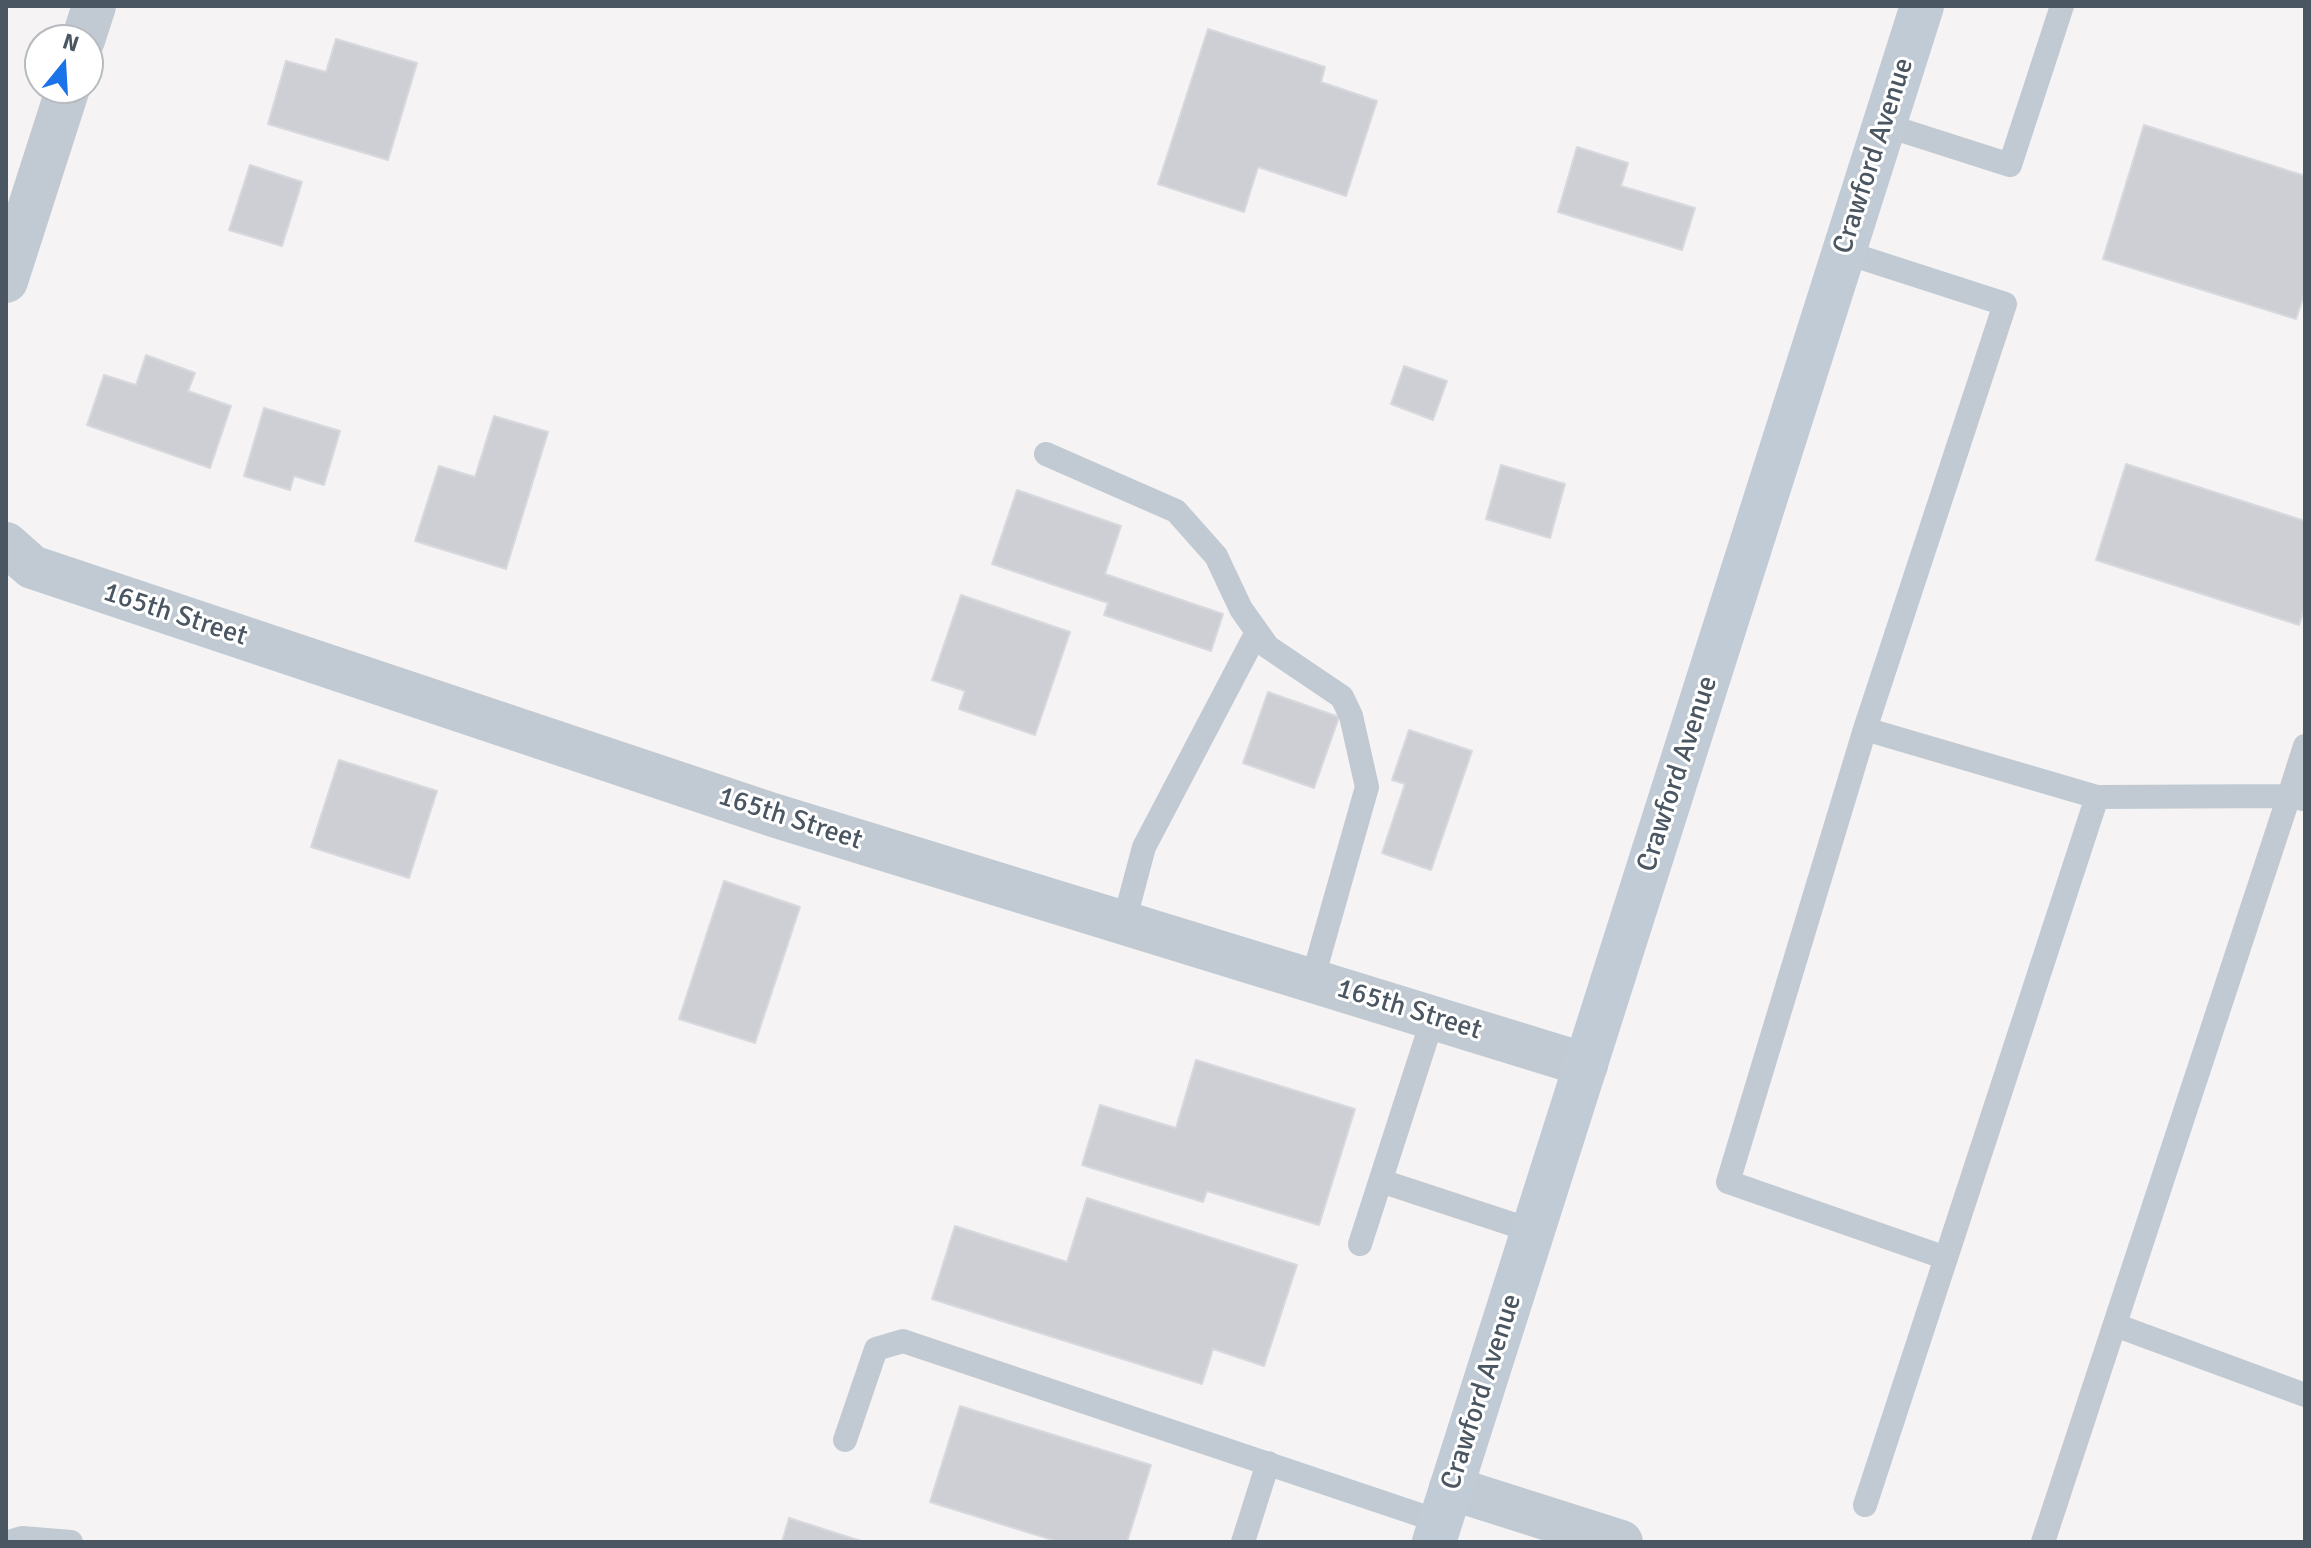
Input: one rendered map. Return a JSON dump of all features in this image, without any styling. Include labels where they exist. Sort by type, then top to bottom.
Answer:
[{"type":"main road","name":"Crawford Avenue","points":[[1442,1517],[1922,6]]},
{"type":"street","points":[[6,281],[63,104]]},
{"type":"street","name":"165th Street","points":[[6,544],[32,567],[773,815],[1586,1065]]},
{"type":"street","points":[[1442,1517],[1621,1542]]},
{"type":"lane","points":[[1885,125],[2010,165],[2062,6]]},
{"type":"lane","points":[[1844,252],[2005,304],[1865,729],[1728,1182],[1946,1258]]},
{"type":"lane","points":[[1046,454],[1176,511],[1216,556],[1241,609],[1268,647],[1342,697],[1351,716],[1367,787],[1312,981]]},
{"type":"lane","points":[[1124,922],[1144,847],[1257,632]]},
{"type":"lane","points":[[1865,729],[2097,797],[2297,798]]},
{"type":"lane","points":[[2043,1542],[2297,798],[2305,746]]},
{"type":"lane","points":[[1865,1505],[2097,797]]},
{"type":"lane","points":[[1360,1244],[1433,1018]]},
{"type":"lane","points":[[1381,1181],[1533,1231]]},
{"type":"lane","points":[[2115,1325],[2305,1395]]},
{"type":"lane","points":[[845,1440],[876,1349],[903,1341],[1268,1463],[1442,1517]]},
{"type":"lane","points":[[1243,1542],[1268,1463]]},
{"type":"lane","points":[[9,1542],[22,1538],[71,1542]]},
{"type":"building","points":[[1208,29],[1325,67],[1321,82],[1377,101],[1346,196],[1258,167],[1244,212],[1158,184]]},
{"type":"building","points":[[336,39],[417,63],[388,160],[268,124],[286,61],[326,72]]},
{"type":"building","points":[[2144,125],[2305,176],[2305,292],[2296,319],[2103,259]]},
{"type":"building","points":[[1577,147],[1628,163],[1621,186],[1695,208],[1682,250],[1558,212]]},
{"type":"building","points":[[250,165],[302,182],[282,246],[229,230]]},
{"type":"building","points":[[146,355],[195,373],[188,391],[231,406],[210,468],[87,425],[104,375],[136,385]]},
{"type":"building","points":[[1404,366],[1447,381],[1433,420],[1391,404]]},
{"type":"building","points":[[264,408],[340,431],[324,485],[294,476],[290,490],[244,476]]},
{"type":"building","points":[[494,416],[548,432],[506,569],[415,541],[439,466],[475,477]]},
{"type":"building","points":[[2126,464],[2305,521],[2305,607],[2299,625],[2096,560]]},
{"type":"building","points":[[1501,465],[1565,484],[1550,538],[1486,519]]},
{"type":"building","points":[[1017,490],[1121,526],[1105,574],[1223,614],[1211,651],[1104,615],[1108,603],[992,564]]},
{"type":"building","points":[[961,595],[1070,632],[1035,735],[959,709],[965,691],[932,680]]},
{"type":"building","points":[[1268,692],[1339,717],[1314,788],[1243,763]]},
{"type":"building","points":[[1409,730],[1472,751],[1431,870],[1382,853],[1405,784],[1392,780]]},
{"type":"building","points":[[339,760],[437,791],[409,878],[311,847]]},
{"type":"building","points":[[724,881],[800,907],[755,1043],[679,1019]]},
{"type":"building","points":[[1196,1060],[1355,1109],[1319,1225],[1207,1191],[1203,1202],[1082,1165],[1100,1105],[1176,1128]]},
{"type":"building","points":[[1087,1198],[1297,1265],[1264,1366],[1213,1349],[1202,1384],[932,1299],[955,1226],[1067,1262]]},
{"type":"building","points":[[960,1406],[1151,1465],[1127,1542],[1059,1542],[930,1502]]},
{"type":"building","points":[[789,1518],[864,1542],[782,1542]]}]
